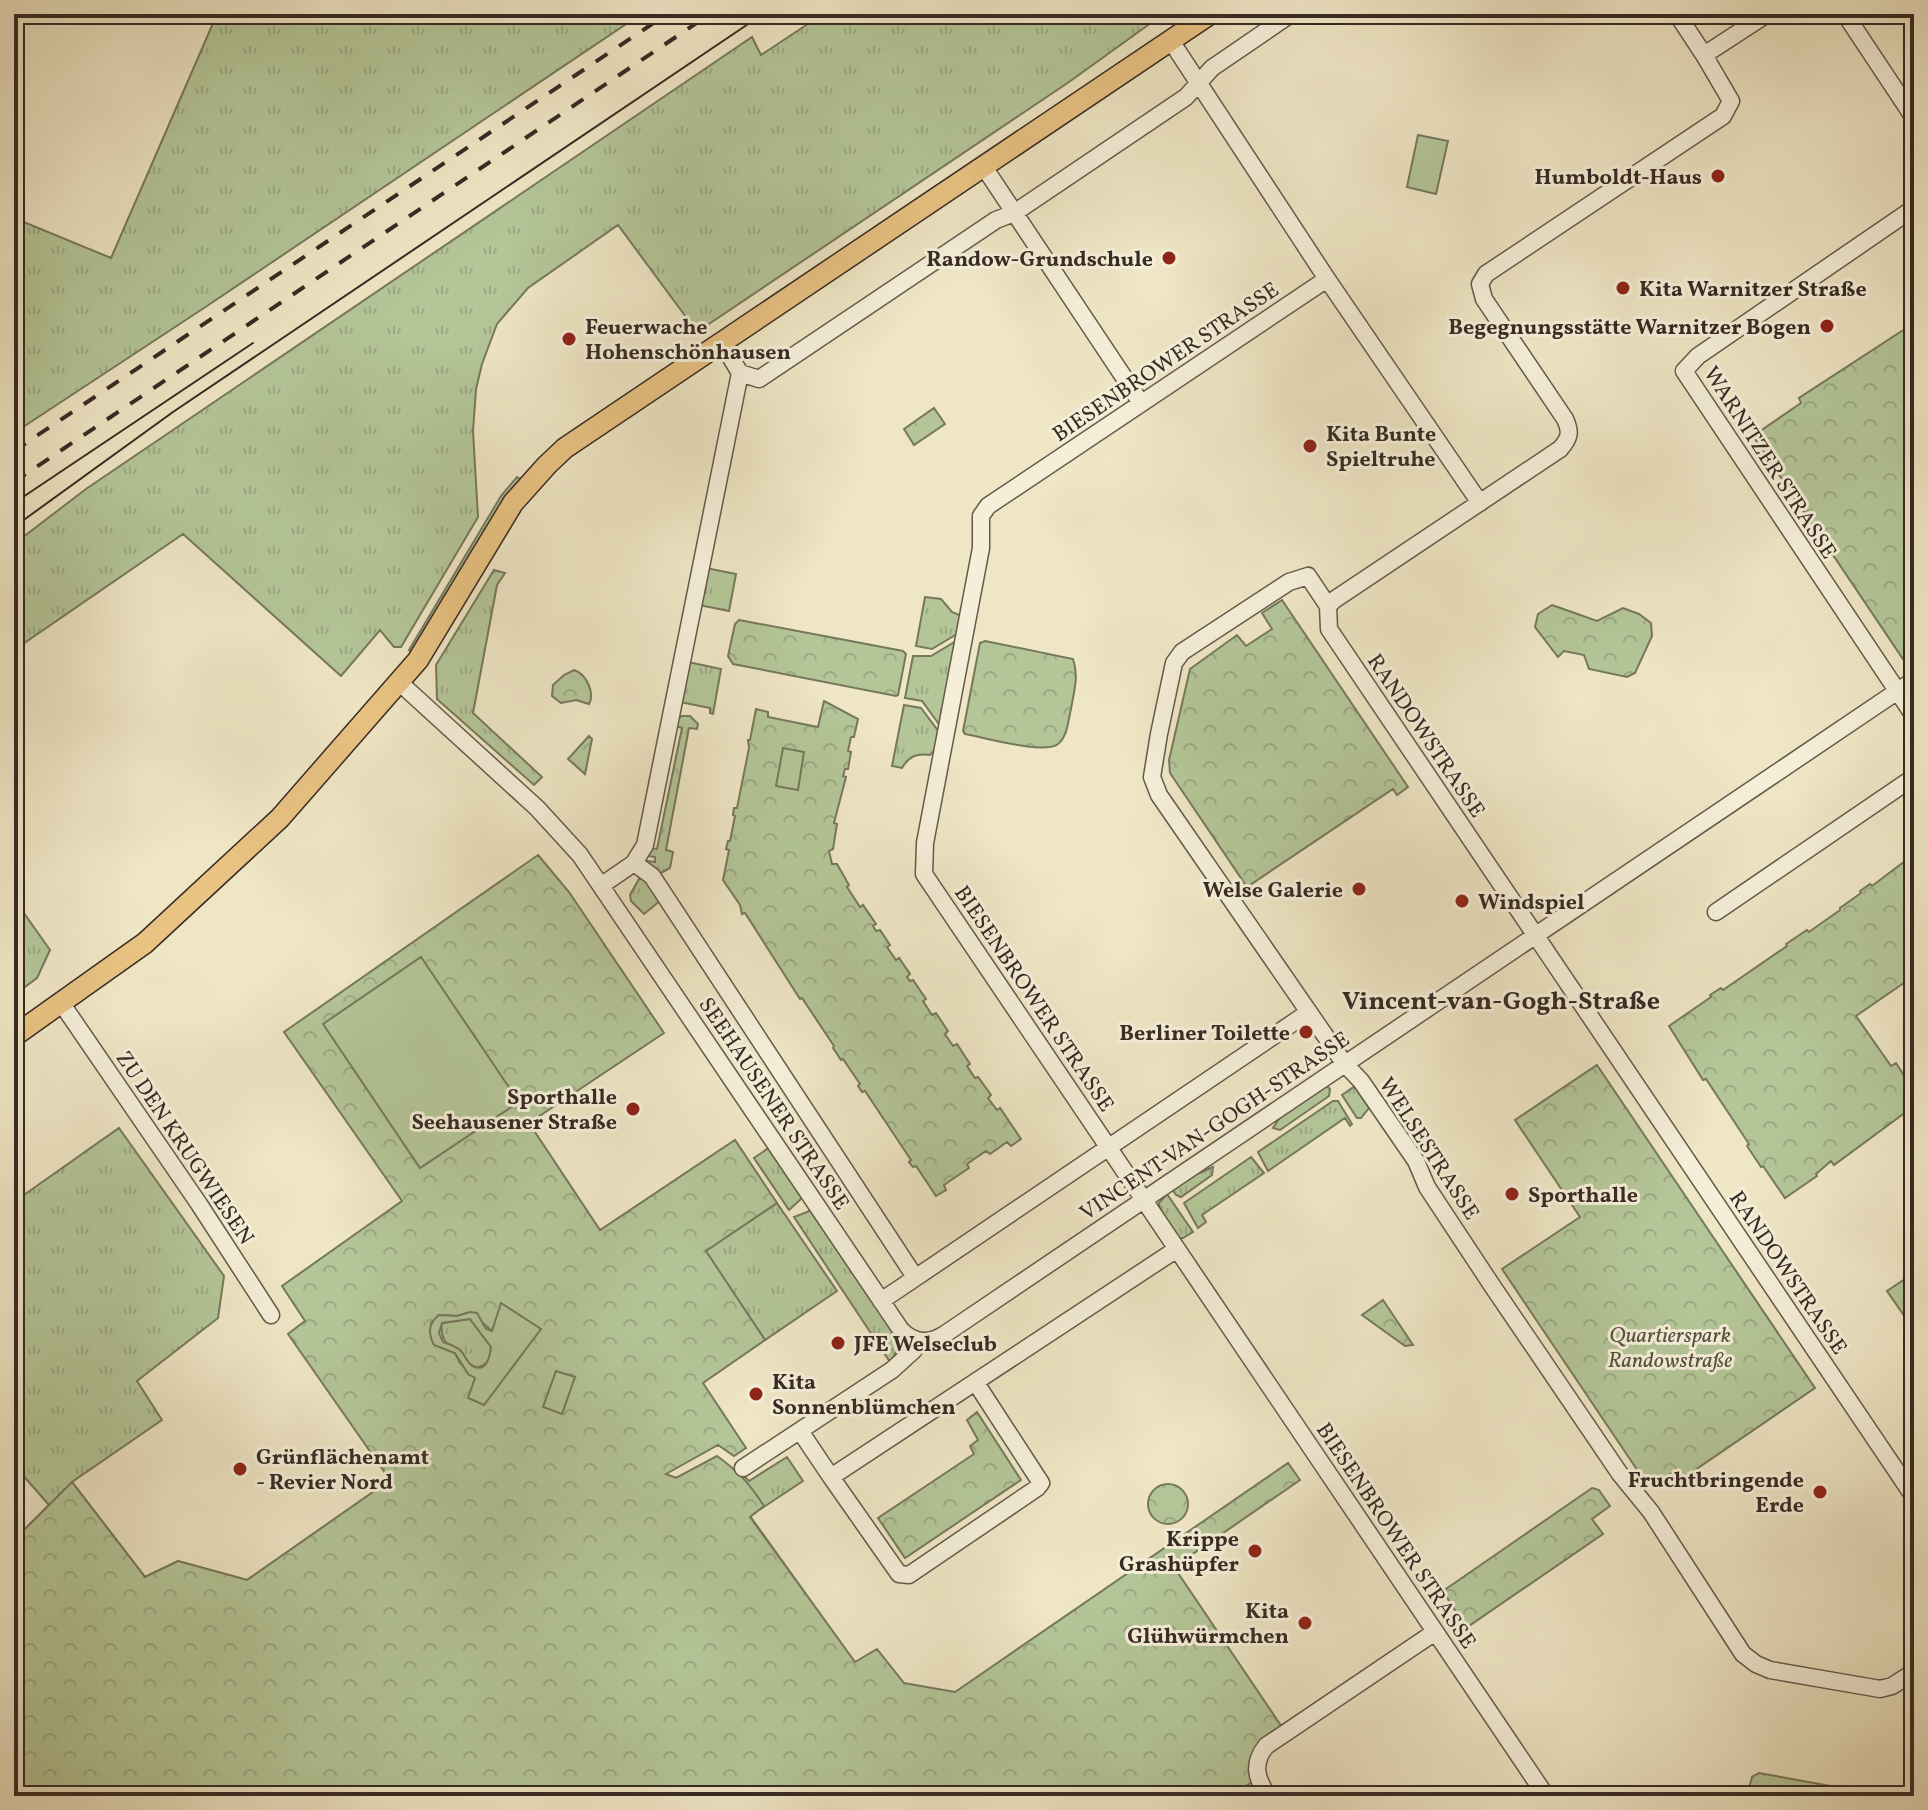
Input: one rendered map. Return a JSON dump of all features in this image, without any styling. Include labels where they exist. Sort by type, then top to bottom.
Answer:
[{"type":"main road","points":[[14,1036],[145,943],[252,846],[299,797],[400,683],[425,650],[507,512],[529,483],[565,448],[1210,14]]},
{"type":"street","points":[[722,343],[740,373],[759,379],[1186,97],[1212,68],[1291,14]]},
{"type":"street","points":[[1328,606],[1560,449],[1568,440],[1570,430],[1560,410],[1484,299],[1480,284],[1486,274],[1723,116],[1731,101],[1677,14]]},
{"type":"street","points":[[1704,55],[1767,14]]},
{"type":"street","points":[[1845,14],[1914,118]]},
{"type":"street","points":[[1171,41],[1327,279],[1480,503]]},
{"type":"street","points":[[984,167],[1141,403]]},
{"type":"street","name":"WARNITZER STRASSE","points":[[1897,691],[1684,371],[1698,356],[1914,208]]},
{"type":"street","name":"BIESENBROWER STRASSE","points":[[1327,279],[988,506],[981,516],[981,548],[923,859],[924,874],[1546,1796]]},
{"type":"street","points":[[602,885],[634,863],[645,845],[740,373]]},
{"type":"street","name":"WELSESTRASSE","points":[[1328,606],[1308,576],[1289,582],[1182,652],[1174,663],[1152,777],[1159,795],[1344,1063],[1361,1081],[1416,1161],[1427,1187],[1620,1474],[1651,1512],[1743,1654],[1770,1670],[1870,1688],[1892,1686],[1914,1672]]},
{"type":"street","name":"RANDOWSTRASSE","points":[[1328,606],[1329,629],[1914,1497]]},
{"type":"street","name":"VINCENT-VAN-GOGH-STRASSE","points":[[915,1341],[931,1341],[945,1334],[1914,680]]},
{"type":"street","name":"SEEHAUSENER STRASSE","points":[[400,683],[560,830],[602,885],[901,1330],[915,1341]]},
{"type":"street","points":[[1897,691],[1914,716]]},
{"type":"street","points":[[1716,912],[1914,777]]},
{"type":"street","name":"SEEHAUSENER STRASSE","points":[[634,863],[652,876],[915,1277]]},
{"type":"street","name":"ZU DEN KRUGWIESEN","points":[[62,1004],[271,1315]]},
{"type":"street","name":"VINCENT-VAN-GOGH-STRASSE","points":[[881,1301],[1309,1012]]},
{"type":"street","points":[[831,1477],[1177,1249]]},
{"type":"street","points":[[743,1468],[892,1370],[914,1350],[915,1341]]},
{"type":"street","points":[[800,1431],[899,1574],[909,1575],[1041,1483],[976,1383]]},
{"type":"street","points":[[1268,1796],[1256,1772],[1258,1757],[1266,1746],[1435,1632]]},
{"type":"green space","points":[[217,14],[641,14],[14,433],[14,218],[111,258]]},
{"type":"green space","points":[[823,14],[1162,15],[1069,82],[697,332],[618,225],[528,288],[497,324],[476,389],[473,431],[478,517],[401,647],[394,647],[380,630],[341,676],[183,534],[14,650],[14,544],[86,489],[752,37],[761,55]]},
{"type":"green space","points":[[1418,135],[1448,141],[1436,194],[1407,187]]},
{"type":"green space","points":[[1914,323],[1914,663],[1905,662],[1753,436],[1801,403],[1799,398]]},
{"type":"green space","points":[[934,408],[945,424],[914,445],[904,429]]},
{"type":"green space","points":[[517,477],[522,480],[413,653],[409,650],[501,496]]},
{"type":"green space","points":[[706,568],[736,574],[729,611],[699,605]]},
{"type":"green space","points":[[494,570],[505,573],[497,585],[473,713],[542,777],[534,785],[437,699],[436,665]]},
{"type":"green space","points":[[925,597],[941,599],[952,612],[964,617],[962,631],[932,649],[916,646]]},
{"type":"green space","points":[[1282,600],[1408,787],[1397,795],[1393,789],[1247,887],[1170,773],[1169,760],[1190,669],[1237,635],[1246,646],[1272,629],[1262,613]]},
{"type":"green space","points":[[1552,605],[1597,621],[1623,608],[1651,623],[1652,636],[1635,673],[1627,677],[1589,669],[1584,655],[1564,651],[1558,657],[1535,627],[1538,614]]},
{"type":"green space","points":[[739,620],[903,651],[906,654],[898,695],[733,664],[728,656],[735,624]]},
{"type":"green space","points":[[961,638],[941,727],[922,701],[905,698],[913,656],[931,656]]},
{"type":"green space","points":[[985,641],[1073,659],[1075,690],[1066,732],[1058,744],[1040,748],[965,734],[963,731],[980,643]]},
{"type":"green space","points":[[688,662],[721,669],[713,714],[710,708],[680,702]]},
{"type":"green space","points":[[574,670],[589,685],[589,704],[576,700],[561,703],[552,696],[553,685]]},
{"type":"green space","points":[[824,701],[858,719],[854,737],[851,737],[848,769],[845,769],[843,776],[846,777],[834,823],[837,824],[833,849],[829,851],[832,864],[837,864],[849,885],[847,887],[876,924],[873,926],[876,931],[880,930],[896,960],[899,958],[910,974],[907,977],[913,980],[926,999],[923,1001],[932,1015],[936,1013],[948,1031],[945,1034],[953,1046],[957,1044],[975,1078],[978,1077],[991,1095],[988,1098],[997,1110],[1000,1108],[1021,1139],[1011,1146],[1007,1142],[990,1154],[986,1151],[967,1164],[969,1168],[944,1185],[946,1190],[936,1196],[916,1166],[909,1162],[911,1160],[865,1091],[862,1092],[858,1086],[860,1084],[745,913],[742,914],[740,905],[723,880],[729,850],[726,849],[756,709],[768,712],[768,717],[818,727]]},
{"type":"green space","points":[[904,705],[921,708],[942,736],[940,744],[930,755],[914,756],[902,768],[892,766]]},
{"type":"green space","points":[[682,716],[690,716],[698,724],[697,729],[689,728],[666,850],[673,852],[670,868],[659,874],[647,861],[655,862],[655,857],[648,856],[650,848],[657,849],[682,728],[675,726]]},
{"type":"green space","points":[[589,736],[592,739],[585,774],[568,759]]},
{"type":"green space","points":[[783,748],[804,752],[798,790],[776,786]]},
{"type":"green space","points":[[538,855],[569,892],[664,1033],[529,1123],[600,1230],[735,1140],[777,1203],[706,1251],[765,1340],[703,1383],[746,1448],[734,1456],[718,1445],[666,1474],[676,1478],[717,1456],[725,1462],[743,1478],[764,1506],[750,1517],[855,1662],[877,1649],[904,1683],[955,1692],[1288,1463],[1300,1480],[1174,1567],[1282,1727],[1252,1782],[1231,1796],[14,1796],[14,1540],[72,1482],[145,1577],[178,1561],[247,1580],[390,1480],[288,1334],[305,1321],[282,1286],[402,1201],[284,1032]],"holes":[[[502,1303],[484,1405],[476,1378],[460,1363],[455,1353],[435,1345],[431,1323],[439,1315],[457,1316],[470,1312],[492,1331]]]},
{"type":"green space","points":[[1913,855],[1914,976],[1856,1016],[1891,1066],[1896,1063],[1914,1091],[1914,1106],[1834,1165],[1831,1161],[1817,1176],[1785,1198],[1761,1167],[1747,1146],[1749,1144],[1669,1026],[1710,995],[1721,988],[1723,990],[1807,930],[1809,932],[1860,891],[1870,884],[1872,886]]},
{"type":"green space","points":[[647,878],[661,900],[644,914],[631,901],[630,895],[639,879]]},
{"type":"green space","points":[[14,899],[50,950],[37,978],[14,995]]},
{"type":"green space","points":[[421,957],[519,1102],[420,1168],[323,1024]]},
{"type":"green space","name":"Quartierspark Randowstraße","points":[[1597,1065],[1815,1388],[1676,1483],[1674,1472],[1648,1486],[1502,1269],[1580,1217],[1515,1120]]},
{"type":"green space","points":[[1326,1085],[1330,1089],[1329,1096],[1280,1130],[1273,1128],[1281,1116]]},
{"type":"green space","points":[[1355,1086],[1369,1108],[1361,1118],[1357,1118],[1342,1095]]},
{"type":"green space","points":[[1333,1101],[1338,1101],[1352,1124],[1350,1126],[1345,1118],[1268,1171],[1258,1152]]},
{"type":"green space","points":[[119,1128],[224,1276],[218,1318],[137,1381],[162,1420],[72,1482],[145,1577],[178,1561],[247,1580],[391,1480],[745,1477],[749,1481],[787,1457],[803,1481],[750,1516],[855,1663],[14,1796],[14,1540],[49,1505],[14,1465],[14,1202]]},
{"type":"green space","points":[[770,1147],[803,1197],[789,1210],[754,1158]]},
{"type":"green space","points":[[1251,1157],[1264,1173],[1202,1215],[1206,1222],[1198,1228],[1184,1203]]},
{"type":"green space","points":[[1213,1167],[1212,1175],[1181,1197],[1172,1189],[1195,1175]]},
{"type":"green space","points":[[1167,1194],[1193,1232],[1183,1238],[1178,1238],[1160,1209],[1159,1203]]},
{"type":"green space","points":[[777,1203],[837,1291],[765,1340],[705,1251]]},
{"type":"green space","points":[[812,1210],[896,1337],[897,1351],[890,1362],[794,1217]]},
{"type":"green space","points":[[1914,1273],[1914,1330],[1887,1291]]},
{"type":"green space","points":[[1383,1300],[1413,1345],[1405,1346],[1362,1315]]},
{"type":"green space","points":[[501,1303],[541,1329],[484,1405],[468,1398],[475,1378],[468,1374],[455,1353],[434,1345],[430,1329],[439,1315],[457,1316],[470,1312],[477,1313],[486,1329],[492,1331]],"holes":[[[470,1319],[491,1347],[484,1366],[477,1368],[459,1349],[443,1342],[439,1333],[442,1323]]]},
{"type":"green space","points":[[470,1319],[491,1347],[488,1361],[476,1368],[452,1349],[441,1330],[442,1323]]},
{"type":"green space","points":[[556,1371],[575,1377],[562,1414],[543,1407]]},
{"type":"green space","points":[[977,1412],[1021,1480],[905,1558],[878,1518],[974,1454],[970,1446],[978,1440],[967,1420]]},
{"type":"green space","points":[[1168,1484],[1182,1490],[1188,1504],[1182,1518],[1168,1524],[1154,1518],[1148,1504],[1154,1490]]},
{"type":"green space","points":[[1592,1488],[1599,1490],[1610,1506],[1592,1519],[1603,1534],[1466,1628],[1443,1591]]},
{"type":"green space","points":[[1759,1773],[1852,1790],[1854,1796],[1747,1796],[1752,1777]]},
{"type":"tram line","points":[[14,527],[173,412],[763,14]]},
{"type":"tram line","points":[[14,503],[253,343]]},
{"type":"railway","points":[[14,451],[667,14]]},
{"type":"railway","points":[[14,482],[710,14]]},
{"type":"place","name":"Humboldt-Haus","points":[[1718,176]]},
{"type":"place","name":"Randow-Grundschule","points":[[1169,258]]},
{"type":"place","name":"Kita Warnitzer Straße","points":[[1623,288]]},
{"type":"place","name":"Begegnungsstätte Warnitzer Bogen","points":[[1827,326]]},
{"type":"place","name":"Feuerwache Hohenschönhausen","points":[[569,339]]},
{"type":"place","name":"Kita Bunte Spieltruhe","points":[[1310,446]]},
{"type":"place","name":"Welse Galerie","points":[[1359,889]]},
{"type":"place","name":"Windspiel","points":[[1462,901]]},
{"type":"place","name":"Berliner Toilette","points":[[1306,1032]]},
{"type":"place","name":"Sporthalle Seehausener Straße","points":[[633,1109]]},
{"type":"place","name":"Sporthalle","points":[[1512,1194]]},
{"type":"place","name":"JFE Welseclub","points":[[838,1343]]},
{"type":"place","name":"Kita Sonnenblümchen","points":[[756,1394]]},
{"type":"place","name":"Grünflächenamt - Revier Nord","points":[[240,1469]]},
{"type":"place","name":"Fruchtbringende Erde","points":[[1820,1492]]},
{"type":"place","name":"Krippe Grashüpfer","points":[[1255,1551]]},
{"type":"place","name":"Kita Glühwürmchen","points":[[1305,1623]]},
{"type":"district","name":"Vincent-van-Gogh-Straße","points":[[1501,1000]]}]
